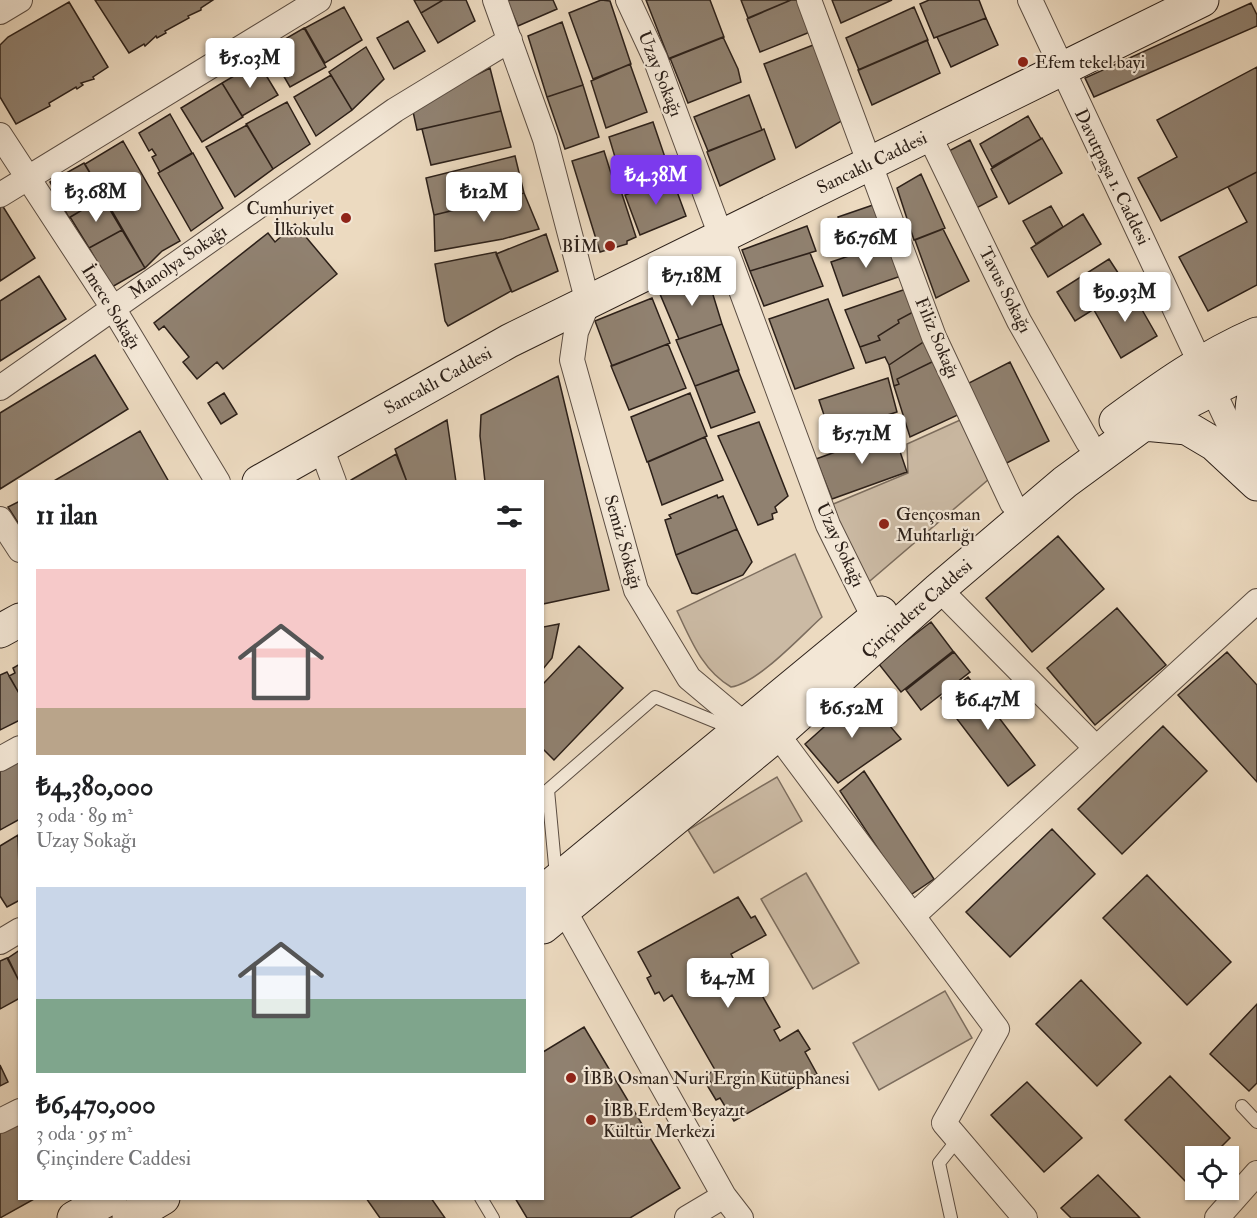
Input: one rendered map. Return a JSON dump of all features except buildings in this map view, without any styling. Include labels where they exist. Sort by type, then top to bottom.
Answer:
[{"type":"main road","name":"Sancaklı Caddesi","points":[[263,480],[543,325],[1202,0]]},
{"type":"main road","name":"Çinçindere Caddesi","points":[[552,902],[777,734],[939,589],[1065,482],[1207,376],[1257,334]]},
{"type":"main road","name":"Çinçindere Caddesi","points":[[552,902],[742,728],[1088,442],[1165,385],[1257,367]]},
{"type":"main road","points":[[1257,382],[1251,405],[1250,437],[1257,484]]},
{"type":"main road","points":[[1144,424],[1187,428],[1214,444],[1257,484]]},
{"type":"main road","points":[[0,631],[18,621]]},
{"type":"main road","points":[[74,1218],[106,1200]]},
{"type":"main road","points":[[129,1218],[160,1200]]},
{"type":"street","points":[[0,12],[20,0]]},
{"type":"street","points":[[0,195],[319,0]]},
{"type":"street","points":[[495,0],[545,139],[588,303]]},
{"type":"street","name":"Uzay Sokağı","points":[[628,0],[655,58],[828,525],[874,618]]},
{"type":"street","name":"Filiz Sokağı","points":[[809,0],[863,140],[869,165],[934,337],[1012,503]]},
{"type":"street","name":"Davutpaşa 1. Caddesi","points":[[1030,0],[1060,69],[1257,484]]},
{"type":"street","name":"Manolya Sokağı","points":[[0,388],[395,110],[510,40]]},
{"type":"street","name":"İmece Sokağı","points":[[0,135],[113,308],[217,480]]},
{"type":"street","name":"Tavus Sokağı","points":[[929,135],[1019,321],[1088,442]]},
{"type":"street","name":"Semiz Sokağı","points":[[588,303],[576,333],[572,360],[636,590],[689,678],[742,728]]},
{"type":"street","name":"Semiz Sokağı","points":[[543,325],[572,360]]},
{"type":"street","points":[[321,447],[333,480]]},
{"type":"street","points":[[0,519],[18,547]]},
{"type":"street","points":[[939,589],[1096,748]]},
{"type":"street","points":[[913,916],[1257,601]]},
{"type":"street","points":[[777,734],[997,1029],[944,1123],[1025,1218]]},
{"type":"street","points":[[0,759],[18,749]]},
{"type":"street","points":[[552,902],[724,1196],[741,1218]]},
{"type":"street","points":[[0,942],[18,931]]},
{"type":"street","points":[[0,1121],[18,1112]]},
{"type":"street","points":[[1217,1218],[1257,1173]]},
{"type":"street","points":[[687,1218],[724,1196]]},
{"type":"lane","points":[[552,902],[548,790],[655,697],[742,728]]},
{"type":"lane","points":[[1242,1106],[1257,1122]]},
{"type":"lane","points":[[951,1218],[939,1163],[958,1139]]},
{"type":"lane","points":[[482,1200],[493,1218]]},
{"type":"shaded area","points":[[969,416],[996,473],[864,586],[831,505],[908,473],[907,444]]},
{"type":"shaded area","points":[[795,554],[822,617],[766,668],[742,684],[731,687],[712,672],[705,663],[677,611]]},
{"type":"shaded area","points":[[777,777],[802,821],[714,873],[688,830]]},
{"type":"shaded area","points":[[806,873],[859,963],[813,989],[761,899]]},
{"type":"shaded area","points":[[945,991],[972,1038],[879,1090],[853,1043]]},
{"type":"place","name":"Efem tekel bayi","points":[[1023,62]]},
{"type":"place","name":"Cumhuriyet İlkokulu","points":[[346,218]]},
{"type":"place","name":"BİM","points":[[610,246]]},
{"type":"place","name":"Gençosman Muhtarlığı","points":[[884,524]]},
{"type":"place","name":"İBB Osman Nuri Ergin Kütüphanesi","points":[[571,1078]]},
{"type":"place","name":"İBB Erdem Beyazıt Kültür Merkezi","points":[[591,1120]]}]
